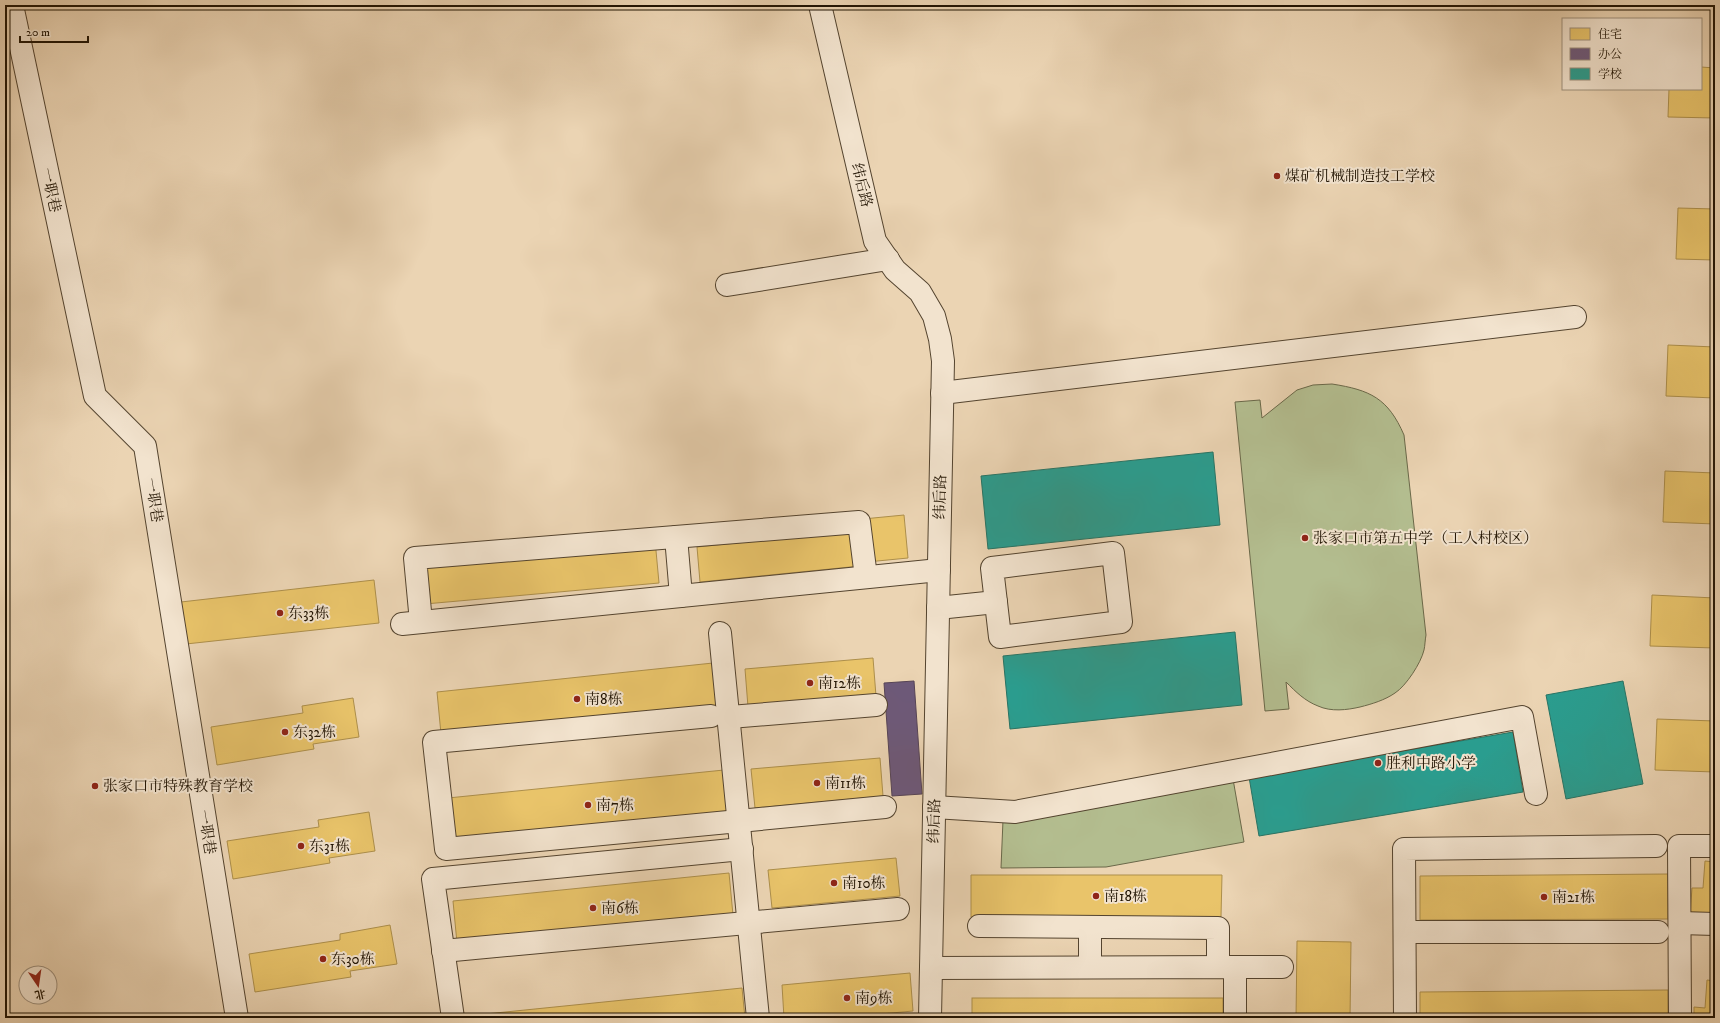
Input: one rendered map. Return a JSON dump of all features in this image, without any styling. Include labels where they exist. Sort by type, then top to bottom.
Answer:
[{"type":"street","name":"一职巷","points":[[12,5],[95,396],[145,446],[238,1018]]},
{"type":"street","name":"纬后路","points":[[820,5],[875,241],[895,270],[920,292],[934,316],[943,361],[930,1018]]},
{"type":"street","points":[[727,285],[888,259]]},
{"type":"street","points":[[942,393],[1575,317]]},
{"type":"street","points":[[866,577],[859,522],[415,558],[411,623],[939,570]]},
{"type":"street","points":[[676,537],[681,596]]},
{"type":"street","points":[[1113,553],[1121,622],[1000,638],[996,602],[992,568],[1113,553]]},
{"type":"street","points":[[938,608],[996,602]]},
{"type":"street","points":[[720,633],[720,716],[740,820],[758,1018]]},
{"type":"street","points":[[876,705],[720,716],[434,742],[446,849],[885,807]]},
{"type":"street","points":[[934,808],[1015,812],[1522,717],[1536,794]]},
{"type":"street","points":[[1405,1018],[1404,849],[1656,846]]},
{"type":"street","points":[[1680,1018],[1679,846],[1715,846]]},
{"type":"street","points":[[453,1018],[432,879],[742,849]]},
{"type":"street","points":[[443,951],[898,908]]},
{"type":"street","points":[[1680,924],[1715,924]]},
{"type":"street","points":[[979,926],[1218,928],[1227,967],[1235,1018]]},
{"type":"street","points":[[1090,927],[1090,967]]},
{"type":"street","points":[[1405,932],[1658,932]]},
{"type":"street","points":[[931,968],[1282,967]]},
{"type":"green space","points":[[1332,384],[1357,389],[1376,398],[1391,412],[1404,435],[1426,635],[1424,648],[1416,667],[1404,685],[1395,693],[1378,702],[1350,709],[1339,710],[1323,708],[1309,702],[1286,682],[1289,709],[1265,711],[1235,402],[1260,400],[1262,418],[1297,390],[1313,385]]},
{"type":"green space","points":[[1233,779],[1244,842],[1106,867],[1001,868],[1003,820]]},
{"type":"building: 住宅","points":[[1702,67],[1715,68],[1715,118],[1668,117],[1669,90],[1702,90]]},
{"type":"building: 住宅","points":[[1678,208],[1715,209],[1715,260],[1676,259]]},
{"type":"building: 住宅","points":[[1668,345],[1715,347],[1715,398],[1666,396]]},
{"type":"building: 住宅","points":[[1665,471],[1715,473],[1715,524],[1663,522]]},
{"type":"building: 住宅","points":[[904,515],[908,558],[867,562],[863,519]]},
{"type":"building: 住宅","points":[[857,531],[860,566],[700,582],[697,547]]},
{"type":"building: 住宅","points":[[655,540],[659,583],[425,604],[422,562]]},
{"type":"building: 住宅","name":"东33栋","points":[[374,580],[379,623],[186,644],[181,602]]},
{"type":"building: 住宅","points":[[1652,595],[1715,598],[1715,648],[1650,646]]},
{"type":"building: 住宅","name":"南12栋","points":[[873,658],[876,696],[748,707],[745,669]]},
{"type":"building: 住宅","name":"南8栋","points":[[713,663],[717,706],[441,734],[437,692]]},
{"type":"building: 住宅","name":"东32栋","points":[[353,698],[359,737],[313,744],[314,749],[217,765],[211,727],[303,713],[302,706]]},
{"type":"building: 住宅","points":[[1657,719],[1715,721],[1715,772],[1655,770]]},
{"type":"building: 住宅","name":"南11栋","points":[[880,758],[883,796],[755,808],[751,769]]},
{"type":"building: 住宅","name":"南7栋","points":[[724,770],[728,812],[452,840],[448,798]]},
{"type":"building: 住宅","name":"东31栋","points":[[369,812],[375,851],[329,858],[330,863],[233,879],[227,841],[319,827],[318,820]]},
{"type":"building: 住宅","name":"南10栋","points":[[896,858],[900,896],[772,908],[768,870]]},
{"type":"building: 住宅","points":[[1705,861],[1715,862],[1715,917],[1690,916],[1692,888],[1703,888]]},
{"type":"building: 住宅","name":"南6栋","points":[[729,873],[733,915],[457,943],[453,901]]},
{"type":"building: 住宅","name":"南21栋","points":[[1668,874],[1668,919],[1420,920],[1420,876]]},
{"type":"building: 住宅","name":"南18栋","points":[[971,875],[1222,875],[1221,917],[971,917]]},
{"type":"building: 住宅","name":"东30栋","points":[[390,925],[397,964],[350,971],[351,977],[255,992],[249,954],[340,940],[340,934]]},
{"type":"building: 住宅","points":[[1297,941],[1351,942],[1350,1018],[1296,1018]]},
{"type":"building: 住宅","name":"南9栋","points":[[910,973],[913,1011],[838,1018],[784,1018],[782,985]]},
{"type":"building: 住宅","points":[[1707,980],[1715,981],[1715,1018],[1694,1018],[1694,1007],[1705,1008]]},
{"type":"building: 住宅","points":[[742,988],[745,1018],[467,1018],[466,1016]]},
{"type":"building: 住宅","points":[[1668,990],[1668,1018],[1420,1018],[1420,992]]},
{"type":"building: 住宅","points":[[972,998],[1223,998],[1223,1018],[972,1018]]},
{"type":"building: 办公","points":[[914,681],[922,794],[892,796],[884,683]]},
{"type":"building: 学校","points":[[1213,452],[1220,525],[988,549],[981,476]]},
{"type":"building: 学校","points":[[1235,632],[1242,705],[1010,729],[1003,656]]},
{"type":"building: 学校","points":[[1623,681],[1643,784],[1566,799],[1546,695]]},
{"type":"building: 学校","points":[[1513,732],[1523,792],[1259,836],[1249,777]]},
{"type":"place","name":"煤矿机械制造技工学校","points":[[1277,176]]},
{"type":"place","name":"张家口市第五中学（工人村校区）","points":[[1305,538]]},
{"type":"place","name":"东33栋","points":[[280,613]]},
{"type":"place","name":"南12栋","points":[[810,683]]},
{"type":"place","name":"南8栋","points":[[577,699]]},
{"type":"place","name":"东32栋","points":[[285,732]]},
{"type":"place","name":"胜利中路小学","points":[[1378,763]]},
{"type":"place","name":"南11栋","points":[[817,783]]},
{"type":"place","name":"张家口市特殊教育学校","points":[[95,786]]},
{"type":"place","name":"南7栋","points":[[588,805]]},
{"type":"place","name":"东31栋","points":[[301,846]]},
{"type":"place","name":"南10栋","points":[[834,883]]},
{"type":"place","name":"南18栋","points":[[1096,896]]},
{"type":"place","name":"南21栋","points":[[1544,897]]},
{"type":"place","name":"南6栋","points":[[593,908]]},
{"type":"place","name":"东30栋","points":[[323,959]]},
{"type":"place","name":"南9栋","points":[[847,998]]}]
